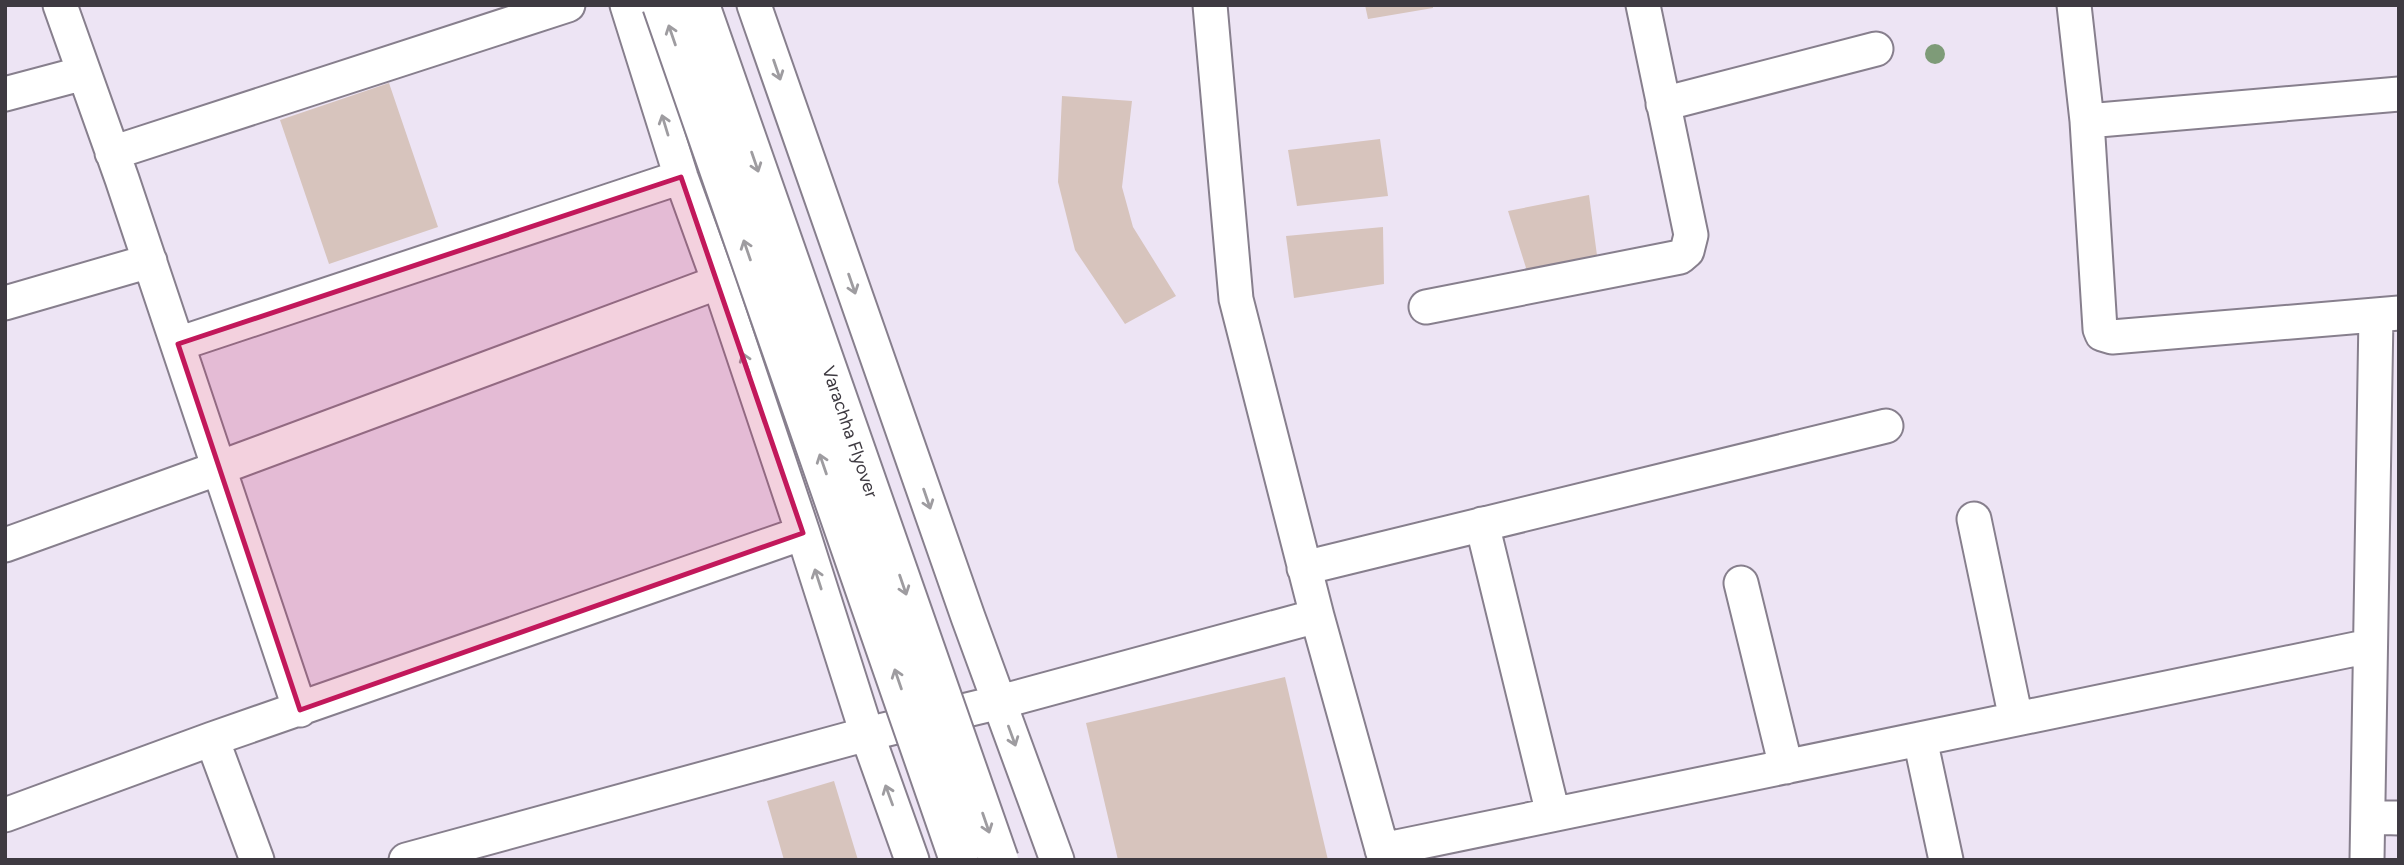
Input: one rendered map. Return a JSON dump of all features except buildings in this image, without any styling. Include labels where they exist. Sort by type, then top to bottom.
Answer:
[{"type":"main road","name":"Varachha Flyover","points":[[662,5],[959,860]]},
{"type":"main road","name":"Varachha Flyover","points":[[700,5],[999,860]]},
{"type":"street","points":[[60,5],[150,261],[300,710]]},
{"type":"street","points":[[112,153],[568,5]]},
{"type":"street","points":[[628,5],[681,177],[719,282],[867,734],[912,860]]},
{"type":"street","points":[[754,5],[1057,860]]},
{"type":"street","points":[[1210,5],[1236,299],[1304,568],[1383,855],[1553,814],[2016,719],[2380,627]]},
{"type":"street","points":[[1426,307],[1680,257],[1687,251],[1691,235],[1643,5]]},
{"type":"street","points":[[2074,5],[2087,121],[2100,329],[2107,337],[2388,314],[2380,627],[2384,817],[2367,860]]},
{"type":"street","points":[[1664,104],[1876,49]]},
{"type":"street","points":[[5,94],[84,73]]},
{"type":"street","points":[[2087,121],[2399,94]]},
{"type":"street","points":[[177,344],[681,177]]},
{"type":"street","points":[[5,303],[150,261]]},
{"type":"street","points":[[5,545],[719,282]]},
{"type":"street","points":[[1304,568],[1886,426]]},
{"type":"street","points":[[1974,519],[2016,719]]},
{"type":"street","points":[[1482,524],[1553,814]]},
{"type":"street","points":[[5,815],[212,739],[803,533]]},
{"type":"street","points":[[1741,583],[1786,767]]},
{"type":"street","points":[[406,860],[867,734],[1000,702],[1317,616]]},
{"type":"street","points":[[212,739],[257,860]]},
{"type":"street","points":[[1920,739],[1946,860]]},
{"type":"highlighted area","points":[[681,177],[803,533],[300,710],[178,344]]}]
